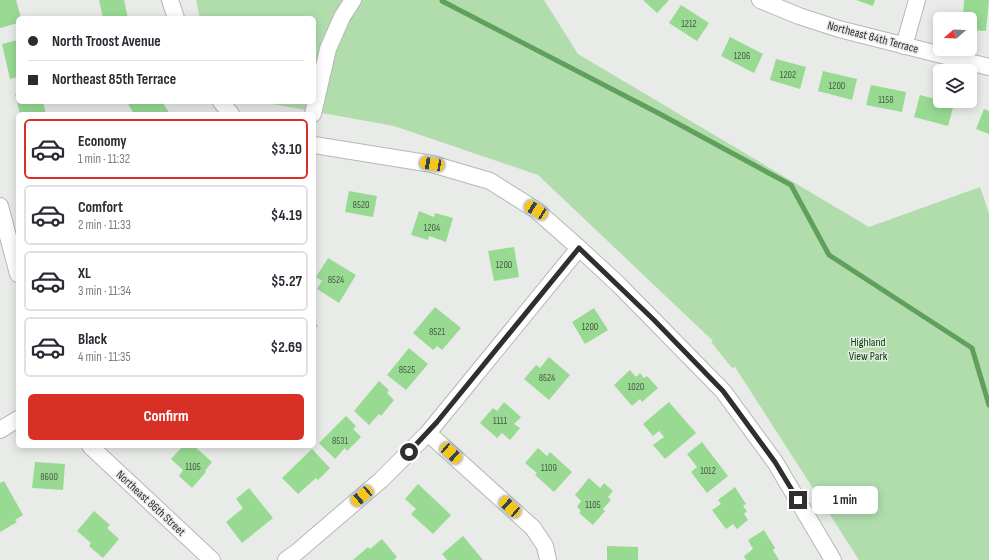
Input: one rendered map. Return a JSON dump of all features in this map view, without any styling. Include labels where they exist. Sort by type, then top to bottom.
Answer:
[{"type":"street","points":[[170,0],[175,16]]},
{"type":"street","points":[[316,101],[328,49],[342,17],[353,0]]},
{"type":"street","name":"Northeast 84th Terrace","points":[[760,0],[774,7],[812,20],[904,46],[989,67]]},
{"type":"street","points":[[904,46],[917,0]]},
{"type":"street","points":[[223,104],[229,112]]},
{"type":"street","points":[[316,145],[432,164],[490,181],[536,210],[579,248],[654,320],[723,391],[775,462],[833,560]]},
{"type":"street","points":[[0,206],[16,266]]},
{"type":"street","points":[[286,560],[381,480],[428,433],[579,248]]},
{"type":"street","points":[[0,430],[16,420]]},
{"type":"street","points":[[428,433],[533,528],[545,546],[548,560]]},
{"type":"street","name":"Northeast 86th Street","points":[[92,448],[212,560]]},
{"type":"green space","name":"Highland View Park","points":[[196,0],[544,0],[578,54],[869,227],[980,187],[989,213],[989,560],[859,560],[735,367],[732,368],[711,342],[713,341],[538,175],[394,126],[272,104],[316,104],[316,16],[200,16]]},
{"type":"building","points":[[0,0],[16,0],[20,16],[16,16],[16,24],[0,28]]},
{"type":"building","points":[[99,0],[124,0],[128,16],[103,16]]},
{"type":"building","points":[[643,0],[669,0],[657,13]]},
{"type":"building","points":[[856,0],[875,0],[873,6]]},
{"type":"building","points":[[964,0],[989,0],[986,31],[977,30],[977,12],[963,12]]},
{"type":"building","points":[[681,5],[709,23],[697,41],[669,23]]},
{"type":"building","points":[[730,37],[763,54],[754,73],[721,56]]},
{"type":"building","points":[[16,40],[16,78],[10,79],[2,44]]},
{"type":"building","points":[[776,59],[806,67],[800,89],[770,80]]},
{"type":"building","points":[[823,71],[857,79],[852,100],[818,91]]},
{"type":"building","points":[[871,85],[906,92],[902,112],[866,105]]},
{"type":"building","points":[[920,95],[933,98],[933,108],[953,108],[948,126],[914,117]]},
{"type":"building","points":[[18,104],[44,104],[46,112],[20,112]]},
{"type":"building","points":[[128,104],[163,104],[169,112],[138,112],[133,112]]},
{"type":"building","points":[[984,109],[989,111],[989,134],[976,129]]},
{"type":"building","points":[[349,191],[377,196],[373,217],[345,212]]},
{"type":"building","points":[[419,211],[434,217],[435,213],[453,218],[446,242],[429,236],[428,240],[411,235]]},
{"type":"building","points":[[514,247],[519,277],[494,281],[488,251]]},
{"type":"building","points":[[328,258],[356,275],[339,303],[317,289],[322,281],[316,277]]},
{"type":"building","points":[[435,307],[461,328],[442,350],[437,346],[433,350],[413,333]]},
{"type":"building","points":[[594,308],[608,330],[585,344],[572,322]]},
{"type":"building","points":[[409,348],[428,364],[406,390],[387,375]]},
{"type":"building","points":[[549,357],[570,375],[549,400],[524,379],[536,365],[540,368]]},
{"type":"building","points":[[630,370],[636,377],[640,373],[644,378],[647,376],[658,388],[642,402],[640,399],[632,406],[614,385]]},
{"type":"building","points":[[379,381],[389,390],[387,393],[394,400],[381,416],[379,414],[369,425],[354,411]]},
{"type":"building","points":[[504,402],[521,417],[514,424],[520,428],[510,440],[502,433],[497,438],[480,423],[493,408],[497,411]]},
{"type":"building","points":[[669,402],[696,433],[665,459],[653,445],[664,437],[659,431],[653,436],[643,424]]},
{"type":"building","points":[[346,416],[356,426],[353,429],[361,437],[347,451],[345,448],[335,459],[319,443]]},
{"type":"building","points":[[702,442],[728,476],[707,493],[691,472],[697,467],[687,454]]},
{"type":"building","points":[[181,448],[196,448],[212,462],[205,471],[206,472],[192,488],[179,476],[183,470],[171,459]]},
{"type":"building","points":[[538,448],[547,456],[550,452],[572,472],[554,492],[535,475],[537,473],[525,463]]},
{"type":"building","points":[[312,449],[330,468],[318,480],[316,478],[298,494],[282,478]]},
{"type":"building","points":[[35,462],[65,464],[63,490],[32,488]]},
{"type":"building","points":[[589,478],[600,488],[604,483],[613,491],[608,497],[611,500],[603,509],[605,511],[593,525],[579,513],[581,511],[577,507],[581,501],[575,495]]},
{"type":"building","points":[[4,481],[23,515],[15,520],[17,522],[0,532],[0,483]]},
{"type":"building","points":[[418,484],[451,515],[433,534],[411,514],[416,509],[405,499]]},
{"type":"building","points":[[735,487],[746,504],[743,506],[747,511],[744,514],[748,520],[737,529],[733,524],[726,529],[712,510],[721,504],[718,500]]},
{"type":"building","points":[[249,488],[273,518],[242,543],[226,522],[243,508],[236,499]]},
{"type":"building","points":[[94,511],[110,525],[107,528],[119,539],[103,558],[89,546],[91,543],[77,531]]},
{"type":"building","points":[[764,530],[775,548],[773,550],[779,560],[746,560],[744,556],[753,549],[748,540]]},
{"type":"building","points":[[463,536],[483,560],[447,560],[442,554]]},
{"type":"building","points":[[382,539],[397,557],[394,560],[353,560],[368,547],[370,549]]},
{"type":"building","points":[[607,546],[638,547],[638,560],[607,560]]},
{"type":"waterway","points":[[442,1],[660,114],[791,185],[829,255],[972,348],[989,405]]},
{"type":"route","points":[[409,452],[428,433],[579,248],[654,320],[723,391],[775,462],[798,500]]}]
